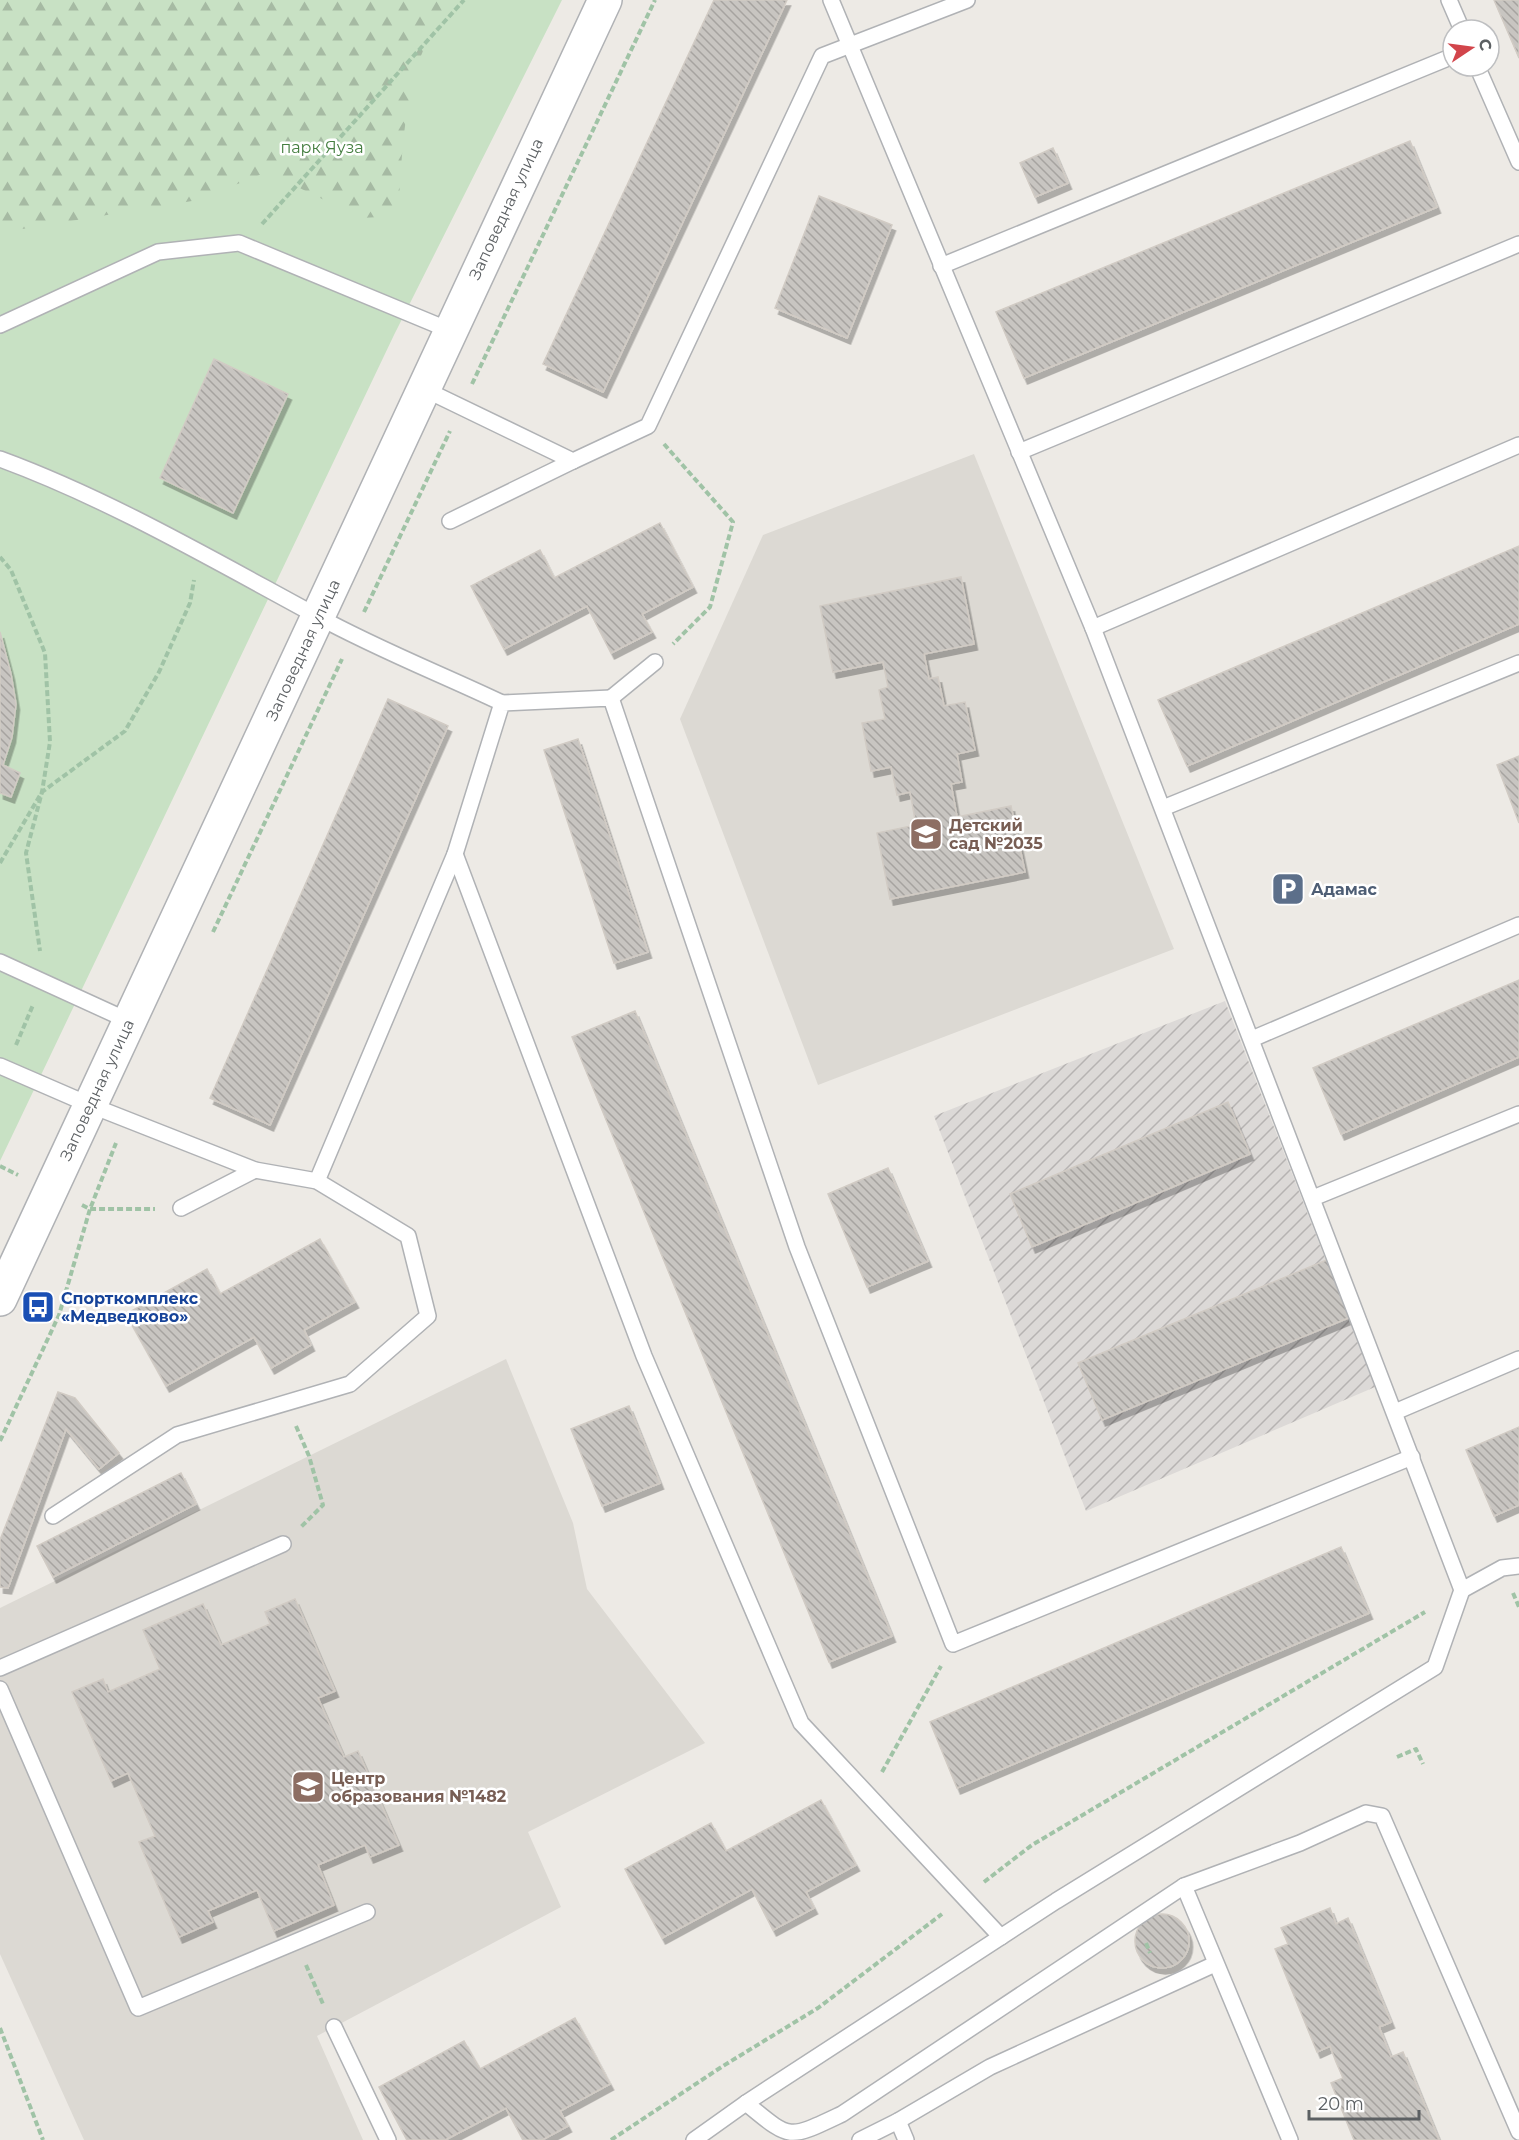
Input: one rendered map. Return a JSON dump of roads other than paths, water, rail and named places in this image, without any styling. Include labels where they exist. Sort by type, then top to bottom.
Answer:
[{"type":"street","name":"Заповедная улица","points":[[0,1299],[604,0]]},
{"type":"lane","points":[[694,2140],[746,2103],[1000,1937],[1435,1666],[1462,1590],[1093,628],[831,0]]},
{"type":"lane","points":[[450,521],[648,426],[822,56],[967,0]]},
{"type":"lane","points":[[1449,0],[1457,18]]},
{"type":"lane","points":[[941,266],[1441,61]]},
{"type":"lane","points":[[1483,78],[1519,162]]},
{"type":"lane","points":[[0,326],[158,252],[239,243],[449,330]]},
{"type":"lane","points":[[1019,452],[1519,244]]},
{"type":"lane","points":[[424,388],[573,461]]},
{"type":"lane","points":[[1093,628],[1519,446]]},
{"type":"lane","points":[[0,459],[43,475],[199,553],[318,617],[502,703],[611,698],[655,662]]},
{"type":"lane","points":[[1162,808],[1519,663]]},
{"type":"lane","points":[[611,698],[797,1247],[953,1644],[1412,1457]]},
{"type":"lane","points":[[317,1181],[455,854],[502,703]]},
{"type":"lane","points":[[455,854],[644,1356],[801,1723],[1000,1937]]},
{"type":"lane","points":[[1252,1039],[1519,925]]},
{"type":"lane","points":[[0,962],[129,1021]]},
{"type":"lane","points":[[3,1068],[255,1170],[317,1181],[408,1236],[428,1316],[350,1384],[177,1435],[52,1516]]},
{"type":"lane","points":[[1313,1198],[1519,1114]]},
{"type":"lane","points":[[181,1208],[255,1170]]},
{"type":"lane","points":[[1395,1412],[1519,1359]]},
{"type":"lane","points":[[0,1668],[283,1544]]},
{"type":"lane","points":[[1462,1590],[1502,1568],[1519,1566]]},
{"type":"lane","points":[[0,1689],[138,2008],[368,1912]]},
{"type":"lane","points":[[746,2103],[781,2135],[796,2136],[842,2114],[1184,1886],[1300,1843],[1366,1813],[1382,1816],[1519,2132]]},
{"type":"lane","points":[[1184,1886],[1290,2140]]},
{"type":"lane","points":[[860,2140],[898,2121],[990,2067],[1215,1964]]},
{"type":"lane","points":[[334,2027],[388,2140]]},
{"type":"lane","points":[[898,2121],[906,2140]]},
{"type":"place","name":"Детский сад №2035","points":[[926,834]]},
{"type":"place","name":"Адамас","points":[[1288,889]]},
{"type":"place","name":"Спорткомплекс «Медведково»","points":[[38,1307]]},
{"type":"place","name":"Центр образования №1482","points":[[308,1787]]},
{"type":"park label","name":"парк Яуза","points":[[322,147]]}]
